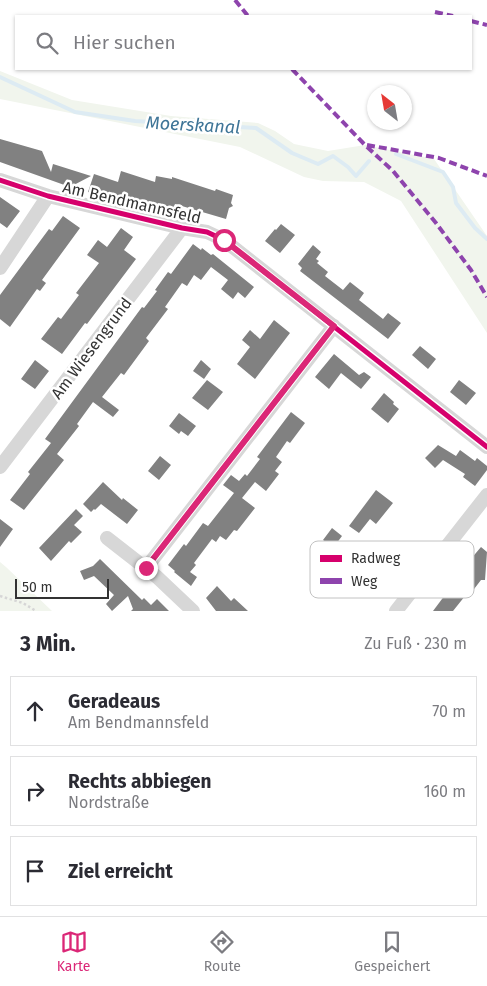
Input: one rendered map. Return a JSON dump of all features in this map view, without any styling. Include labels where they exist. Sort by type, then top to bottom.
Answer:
[{"type":"street","name":"Am Bendmannsfeld","points":[[0,180],[48,196],[182,228],[207,232],[224,240],[487,447]]},
{"type":"street","points":[[0,268],[48,196]]},
{"type":"street","name":"Am Wiesengrund","points":[[0,467],[182,228]]},
{"type":"street","points":[[146,568],[334,326]]},
{"type":"street","points":[[451,541],[487,495]]},
{"type":"street","points":[[107,538],[146,568],[192,611]]},
{"type":"street","points":[[396,611],[406,598]]},
{"type":"path","points":[[0,596],[36,611]]},
{"type":"shaded area","points":[[0,71],[72,100],[171,116],[258,123],[275,131],[294,144],[328,151],[365,145],[434,159],[487,236],[487,333],[401,201],[364,182],[323,181],[304,177],[240,147],[0,99]]},
{"type":"shaded area","points":[[0,562],[6,567],[52,611],[0,611]]},
{"type":"building","points":[[0,139],[42,151],[51,172],[53,164],[91,176],[70,187],[0,162]]},
{"type":"building","points":[[121,171],[155,182],[156,176],[172,179],[172,177],[215,191],[216,189],[233,195],[231,203],[233,206],[229,208],[226,219],[175,204],[173,209],[163,205],[162,207],[155,205],[154,207],[137,201],[136,204],[106,194],[105,198],[88,192],[94,174],[118,182]]},
{"type":"building","points":[[0,197],[20,211],[7,228],[0,223]]},
{"type":"building","points":[[63,216],[80,228],[42,280],[46,283],[40,291],[37,289],[10,327],[0,319],[0,295],[49,229],[52,231]]},
{"type":"building","points":[[281,224],[295,235],[280,253],[265,241]]},
{"type":"building","points":[[121,228],[133,237],[124,250],[136,259],[62,354],[41,339],[58,317],[61,319],[79,295],[76,293],[99,263],[87,255],[98,240],[107,247]]},
{"type":"building","points":[[193,244],[211,255],[213,254],[254,287],[245,298],[238,292],[233,299],[221,289],[228,280],[211,267],[201,280],[194,275],[187,286],[182,283],[165,307],[168,309],[146,338],[149,341],[124,375],[121,373],[102,397],[119,410],[113,417],[93,402],[77,424],[79,426],[57,454],[64,460],[24,510],[10,500],[30,474],[28,472],[51,443],[45,439],[142,307],[144,308],[157,291],[155,290],[168,272],[171,274]]},
{"type":"building","points":[[313,245],[321,252],[316,259],[319,261],[317,263],[328,272],[325,276],[343,290],[350,282],[364,293],[359,300],[383,319],[388,313],[401,323],[388,339],[300,271],[302,268],[298,264]]},
{"type":"building","points":[[274,320],[290,333],[255,379],[237,364],[250,347],[242,340],[250,330],[260,339]]},
{"type":"building","points":[[420,346],[436,359],[428,369],[412,355]]},
{"type":"building","points":[[334,354],[359,375],[364,372],[371,377],[361,389],[341,373],[329,389],[315,377]]},
{"type":"building","points":[[35,360],[49,371],[35,389],[21,379]]},
{"type":"building","points":[[201,360],[211,369],[204,379],[193,371]]},
{"type":"building","points":[[207,380],[223,392],[208,410],[192,398]]},
{"type":"building","points":[[459,380],[476,393],[466,405],[450,392]]},
{"type":"building","points":[[384,393],[399,409],[388,423],[371,409]]},
{"type":"building","points":[[291,412],[305,423],[290,443],[287,441],[276,457],[282,462],[275,471],[279,474],[266,491],[255,482],[242,498],[255,508],[237,531],[234,530],[226,540],[220,536],[216,542],[212,539],[194,563],[196,565],[190,572],[197,577],[191,586],[168,565],[184,544],[186,546],[203,523],[208,526],[234,493],[223,485],[231,475],[239,481],[245,474],[247,476],[260,459],[257,457]]},
{"type":"building","points":[[179,413],[196,426],[188,436],[181,431],[179,434],[169,426]]},
{"type":"building","points":[[438,445],[456,456],[460,450],[475,461],[477,458],[487,466],[487,470],[475,486],[463,477],[465,474],[443,460],[435,468],[425,458]]},
{"type":"building","points":[[160,456],[171,465],[159,480],[148,471]]},
{"type":"building","points":[[103,482],[122,500],[123,498],[138,510],[127,524],[101,504],[91,512],[83,504]]},
{"type":"building","points":[[376,490],[393,503],[376,524],[370,519],[359,533],[349,526]]},
{"type":"building","points":[[76,509],[83,516],[74,525],[82,532],[71,543],[69,541],[51,561],[39,548]]},
{"type":"building","points":[[0,519],[13,529],[0,547]]},
{"type":"building","points":[[332,528],[342,536],[338,541],[323,540]]},
{"type":"building","points":[[481,547],[487,552],[485,580],[481,580],[474,589],[474,555]]},
{"type":"building","points":[[100,559],[142,600],[144,598],[151,605],[157,599],[169,611],[131,611],[133,609],[128,596],[112,611],[106,604],[114,595],[94,576],[84,580],[80,571],[93,566]]},
{"type":"building","points":[[217,586],[231,601],[234,598],[248,611],[216,611],[206,598]]},
{"type":"building","points":[[443,598],[463,598],[453,611],[433,611]]},
{"type":"waterway","name":"Moerskanal","points":[[0,77],[75,112],[135,121],[256,128],[292,153],[318,164],[333,156],[348,167],[356,176],[369,161]]},
{"type":"waterway","name":"Moerskanal","points":[[396,154],[443,172],[453,187],[456,203],[475,228],[487,239]]},
{"type":"marked path","points":[[235,0],[247,15]]},
{"type":"marked path","points":[[435,12],[448,15]]},
{"type":"marked path","points":[[472,21],[487,25]]},
{"type":"marked path","points":[[293,70],[365,145],[393,171],[436,223],[471,270],[487,297]]},
{"type":"marked path","points":[[367,145],[439,158],[487,176]]},
{"type":"cycle path","points":[[0,180],[48,196],[182,228],[207,232],[224,240],[487,447]]},
{"type":"cycle path","points":[[146,568],[334,326]]},
{"type":"route","points":[[146,568],[334,326],[224,240]]}]
